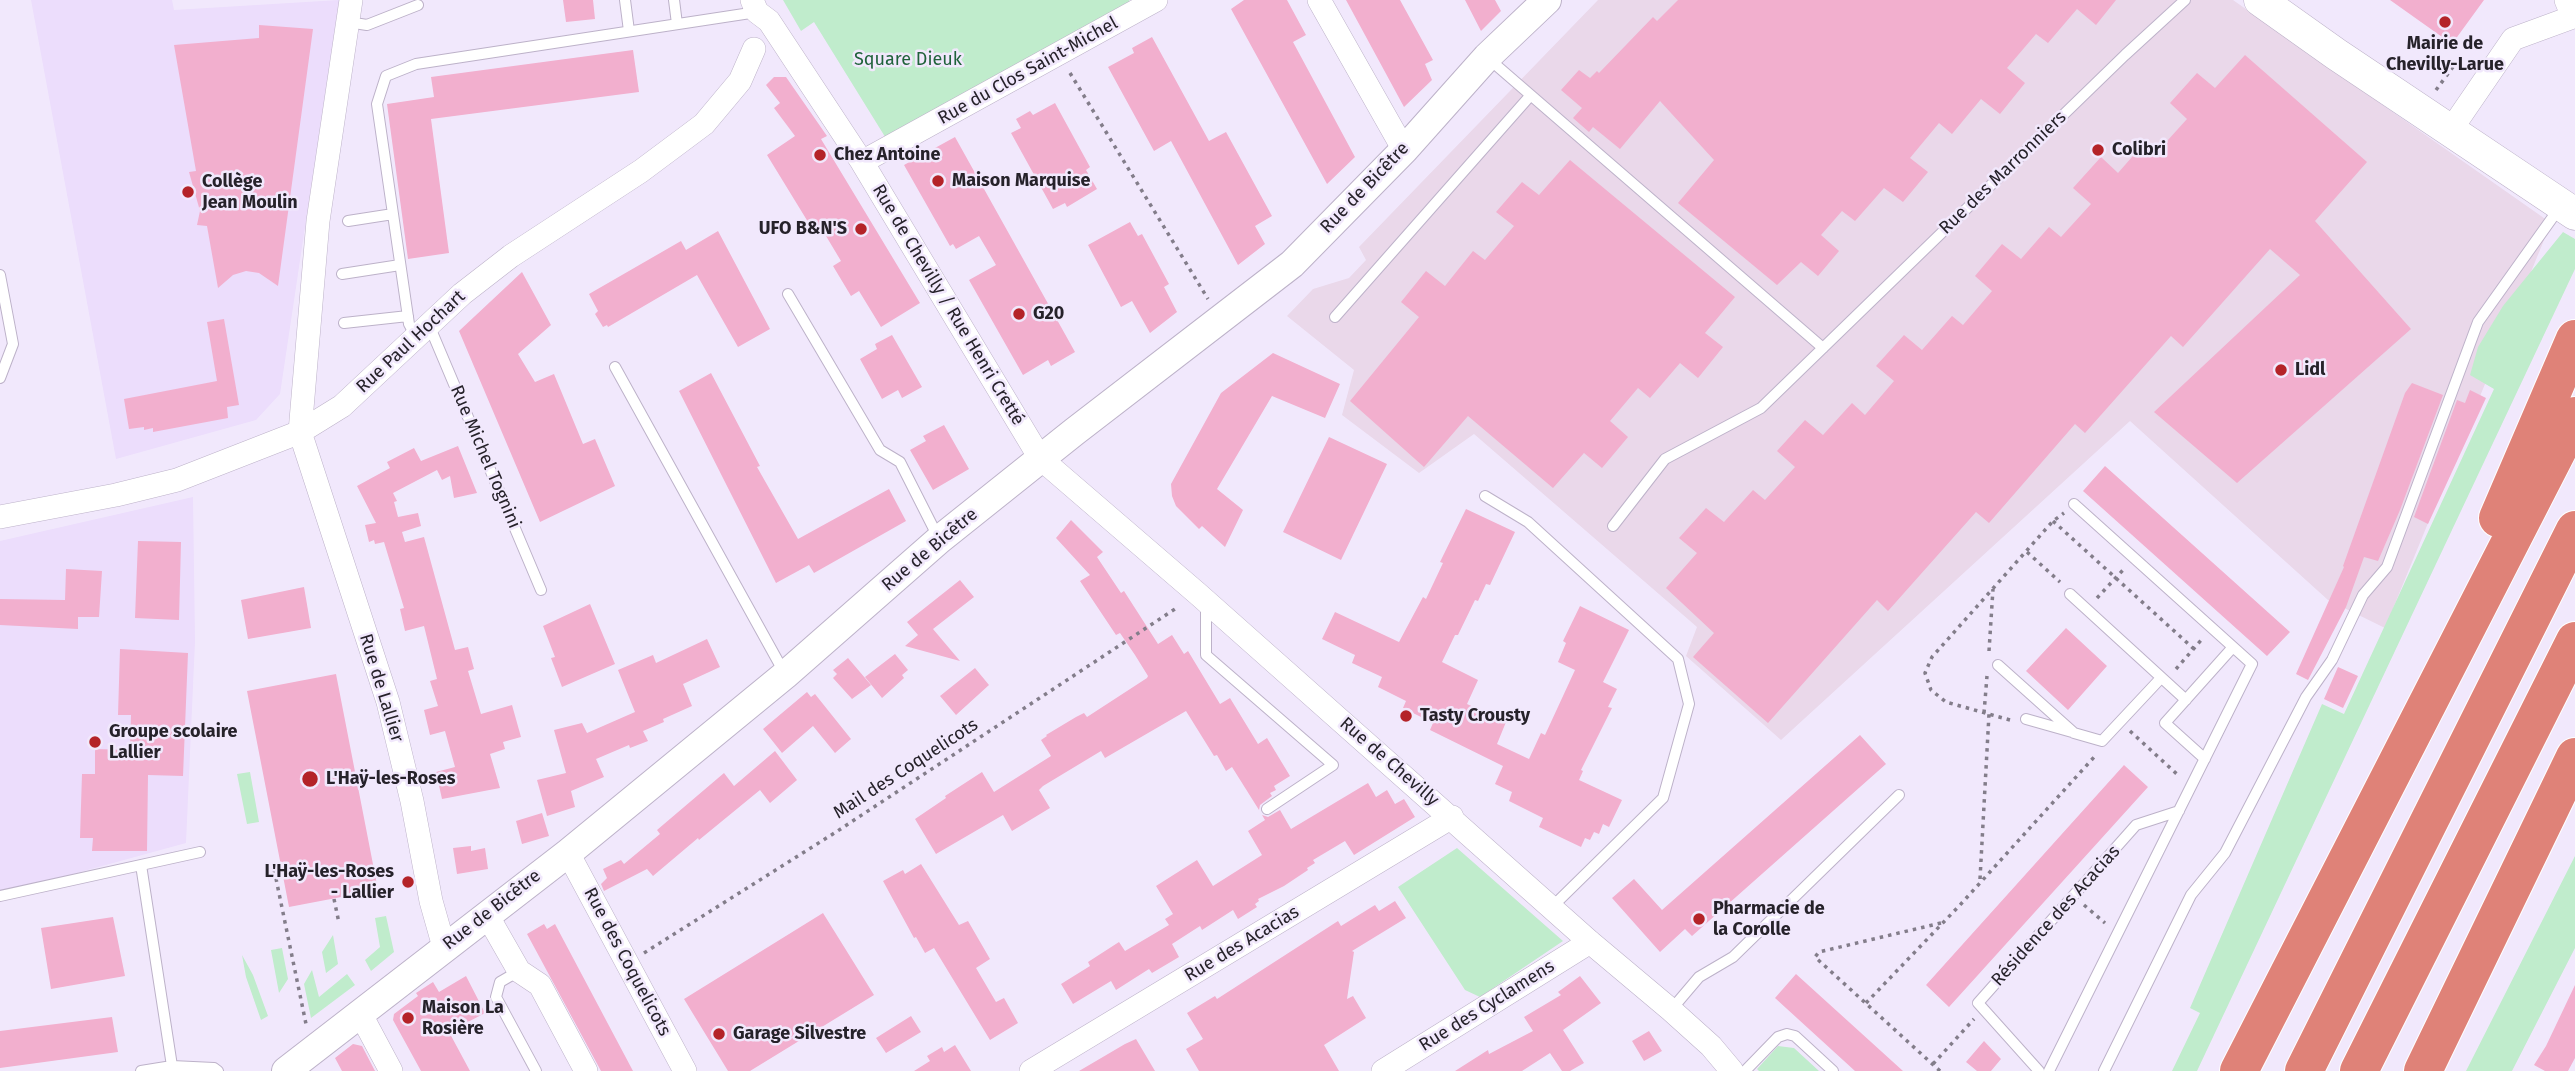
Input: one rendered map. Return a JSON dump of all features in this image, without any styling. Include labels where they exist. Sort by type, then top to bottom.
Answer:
[{"type":"highway","points":[[2406,747],[2514,478],[2575,339]]},
{"type":"highway","points":[[2239,1071],[2575,416]]},
{"type":"highway","points":[[2304,1071],[2575,530]]},
{"type":"highway","points":[[2359,1071],[2575,641]]},
{"type":"highway","points":[[2423,1071],[2575,757]]},
{"type":"highway","points":[[2499,917],[2554,846],[2575,804]]},
{"type":"main road","points":[[2260,0],[2456,122]]},
{"type":"main road","points":[[2279,0],[2570,203]]},
{"type":"street","name":"Rue du Clos Saint-Michel","points":[[862,162],[1156,0]]},
{"type":"street","points":[[1319,0],[1404,150]]},
{"type":"street","name":"Rue de Bicêtre","points":[[286,1071],[568,853],[785,675],[940,539],[1040,458],[1292,264],[1404,150],[1487,57],[1547,0]]},
{"type":"street","name":"Rue de Chevilly / Rue Henri Cretté","points":[[754,6],[769,21],[862,162],[1040,458]]},
{"type":"street","points":[[300,432],[318,220],[350,11]]},
{"type":"street","points":[[2456,122],[2513,39],[2571,13]]},
{"type":"street","name":"Rue Paul Hochart","points":[[0,517],[116,495],[177,480],[300,432],[342,406],[418,326],[512,256],[641,172],[704,124],[740,81],[754,49]]},
{"type":"street","name":"Rue de Lallier","points":[[300,432],[388,702],[412,801],[431,901],[444,947]]},
{"type":"street","name":"Rue de Chevilly","points":[[1040,458],[1452,817],[1590,942],[1671,1010],[1711,1046],[1732,1071]]},
{"type":"street","name":"Rue des Acacias","points":[[1031,1071],[1452,817]]},
{"type":"street","name":"Rue des Coquelicots","points":[[568,853],[685,1071]]},
{"type":"street","points":[[487,915],[519,971],[540,985],[586,1071]]},
{"type":"street","name":"Rue des Cyclamens","points":[[1383,1071],[1590,942]]},
{"type":"street","points":[[360,1013],[391,1071]]},
{"type":"lane","points":[[625,0],[629,31],[677,24],[754,6]]},
{"type":"lane","points":[[674,0],[677,24]]},
{"type":"lane","name":"Rue des Marronniers","points":[[1613,526],[1665,459],[1761,408],[2185,0]]},
{"type":"lane","points":[[350,11],[367,25],[418,5]]},
{"type":"lane","name":"Rue Michel Tognini","points":[[541,590],[418,326],[400,265],[377,104],[386,76],[416,64],[629,31]]},
{"type":"lane","points":[[1487,57],[1823,348]]},
{"type":"lane","points":[[1335,317],[1530,96]]},
{"type":"lane","points":[[2104,1071],[2191,895],[2225,853],[2305,697],[2332,660],[2363,595],[2387,567],[2478,323],[2570,203]]},
{"type":"lane","points":[[348,221],[393,214]]},
{"type":"lane","points":[[342,274],[400,265]]},
{"type":"lane","points":[[0,275],[13,345],[0,378]]},
{"type":"lane","points":[[788,294],[880,450],[900,462],[940,539]]},
{"type":"lane","points":[[344,323],[418,326]]},
{"type":"lane","points":[[615,367],[785,675]]},
{"type":"lane","points":[[1485,496],[1528,522],[1678,659],[1689,704],[1663,798],[1552,907]]},
{"type":"lane","points":[[2049,1071],[2252,664],[2074,504]]},
{"type":"lane","points":[[2070,594],[2186,700]]},
{"type":"lane","points":[[1202,598],[1206,655],[1333,765],[1267,809]]},
{"type":"lane","points":[[2204,759],[2165,723],[2233,647]]},
{"type":"lane","points":[[1998,665],[2074,733]]},
{"type":"lane","points":[[2026,719],[2102,741],[2163,680]]},
{"type":"lane","points":[[1671,1010],[1699,977],[1732,957],[1899,795]]},
{"type":"lane","name":"Résidence des Acacias","points":[[1983,1009],[1978,1003],[2136,825],[2179,811]]},
{"type":"lane","points":[[0,896],[201,852]]},
{"type":"lane","points":[[141,865],[172,1066]]},
{"type":"lane","points":[[519,971],[500,982],[496,997],[537,1071]]},
{"type":"lane","points":[[1983,1009],[2039,1071]]},
{"type":"lane","points":[[1745,1071],[1778,1037],[1787,1034],[1796,1036],[1833,1071]]},
{"type":"lane","points":[[141,1071],[172,1066],[214,1068],[218,1071]]},
{"type":"path","points":[[1058,54],[1220,319]]},
{"type":"path","points":[[2436,90],[2453,67]]},
{"type":"path","points":[[2026,719],[2016,721],[1946,702],[1931,690],[1925,673],[1932,657],[2053,521],[2074,504]]},
{"type":"path","points":[[2053,521],[2194,649]]},
{"type":"path","points":[[2026,551],[2067,588],[2070,594]]},
{"type":"path","points":[[2087,610],[2133,558]]},
{"type":"path","name":"Mail des Coquelicots","points":[[628,964],[1202,598]]},
{"type":"path","points":[[2163,680],[2212,628]]},
{"type":"path","points":[[1980,881],[1989,714]]},
{"type":"path","points":[[2120,722],[2191,786]]},
{"type":"path","points":[[1866,1003],[2101,749],[2102,741]]},
{"type":"path","points":[[281,867],[274,869],[309,1041],[316,1048]]},
{"type":"path","points":[[334,899],[338,923]]},
{"type":"path","points":[[1940,1071],[1815,957],[1815,954],[1943,922]]},
{"type":"path","points":[[1933,1064],[1983,1009]]},
{"type":"shaded area","name":"Collège Jean Moulin","points":[[31,0],[172,0],[174,10],[339,0],[280,394],[256,420],[116,459]]},
{"type":"shaded area","points":[[1598,0],[2233,0],[2551,223],[2385,628],[2328,600],[2130,421],[1781,740],[1686,656],[1697,627],[1474,434],[1419,473],[1342,415],[1354,370],[1287,316],[1313,289],[1349,278],[1366,260],[1359,247]]},
{"type":"shaded area","name":"Groupe scolaire Lallier","points":[[193,497],[195,641],[186,843],[0,894],[0,541]]},
{"type":"green space","name":"Square Dieuk","points":[[783,0],[1129,0],[1133,6],[887,140],[814,22],[801,31]]},
{"type":"green space","points":[[2563,232],[2575,239],[2575,269],[2197,1071],[2172,1071],[2200,1013],[2190,1008],[2322,704],[2344,714],[2494,389],[2470,375],[2478,347],[2503,306]]},
{"type":"green space","points":[[250,772],[259,822],[247,824],[237,774]]},
{"type":"green space","points":[[1457,848],[1563,941],[1480,997],[1465,990],[1398,887]]},
{"type":"green space","points":[[2575,856],[2575,948],[2512,1071],[2466,1071]]},
{"type":"green space","points":[[386,916],[394,952],[371,971],[365,960],[380,947],[375,918]]},
{"type":"green space","points":[[333,935],[338,964],[326,973],[322,952]]},
{"type":"green space","points":[[282,948],[288,979],[279,993],[271,950]]},
{"type":"green space","points":[[242,955],[253,975],[268,1016],[261,1020],[246,977]]},
{"type":"green space","points":[[312,970],[319,997],[347,974],[355,985],[311,1018],[304,984]]},
{"type":"green space","points":[[1778,1046],[1794,1048],[1819,1071],[1759,1071],[1757,1069]]},
{"type":"building","points":[[563,0],[593,0],[595,19],[566,22]]},
{"type":"building","points":[[1244,0],[1287,0],[1306,35],[1293,42],[1355,157],[1327,184],[1231,9]]},
{"type":"building","points":[[1346,0],[1400,0],[1433,60],[1425,64],[1432,80],[1404,107]]},
{"type":"building","points":[[1465,0],[1495,0],[1501,11],[1481,31]]},
{"type":"building","points":[[1678,0],[2116,0],[2096,25],[2077,9],[2048,43],[2036,34],[2007,68],[2025,83],[2000,114],[1981,99],[1952,134],[1939,123],[1910,158],[1928,172],[1903,202],[1884,188],[1855,221],[1842,211],[1821,235],[1839,251],[1818,276],[1801,262],[1777,285],[1678,203],[1714,160],[1660,101],[1620,149],[1593,127],[1589,132],[1573,118],[1582,108],[1561,90],[1579,70],[1590,78],[1597,71],[1599,73],[1653,17],[1657,21]]},
{"type":"building","name":"Mairie de Chevilly-Larue","points":[[2390,0],[2484,0],[2452,44]]},
{"type":"building","points":[[259,25],[313,29],[278,286],[259,273],[246,271],[233,275],[218,288],[207,226],[197,225],[200,211],[189,172],[196,171],[174,45],[259,38]]},
{"type":"building","points":[[1152,37],[1209,141],[1226,132],[1272,216],[1255,226],[1265,244],[1238,265],[1171,141],[1154,151],[1108,67],[1134,53],[1132,48]]},
{"type":"building","points":[[633,50],[639,92],[431,119],[449,253],[408,259],[387,104],[434,97],[431,77]]},
{"type":"building","points":[[2245,55],[2367,162],[2315,221],[2411,329],[2237,483],[2154,412],[2300,275],[2270,249],[2183,347],[2171,336],[2085,433],[2075,424],[1989,523],[1976,512],[1888,611],[1877,600],[1768,723],[1693,657],[1714,633],[1666,588],[1697,553],[1679,538],[1706,508],[1724,522],[1753,490],[1765,500],[1795,467],[1777,451],[1805,420],[1823,435],[1852,403],[1865,415],[1894,381],[1876,366],[1904,335],[1922,350],[1952,316],[1963,325],[1992,291],[1975,276],[2002,244],[2021,259],[2049,227],[2061,237],[2091,204],[2073,188],[2101,157],[2118,173],[2146,141],[2158,151],[2187,119],[2170,103],[2197,73],[2215,88]]},
{"type":"building","points":[[774,77],[786,77],[827,136],[821,139],[920,303],[881,327],[859,291],[851,296],[833,266],[841,261],[823,231],[816,235],[767,155],[795,136],[774,108],[780,103],[766,85]]},
{"type":"building","points":[[1055,103],[1090,167],[1086,170],[1097,189],[1067,207],[1065,203],[1053,209],[1011,133],[1021,128],[1016,119],[1030,111],[1033,115]]},
{"type":"building","points":[[955,137],[1075,352],[1051,366],[1048,360],[1023,375],[969,280],[996,265],[979,236],[956,249],[953,244],[950,246],[904,165]]},
{"type":"building","points":[[1570,160],[1735,297],[1705,333],[1723,347],[1698,378],[1680,363],[1650,398],[1638,388],[1610,421],[1628,437],[1602,468],[1584,453],[1553,488],[1468,416],[1424,467],[1350,401],[1419,317],[1401,302],[1426,271],[1445,286],[1473,251],[1485,260],[1514,226],[1496,212],[1522,182],[1539,195]]},
{"type":"building","points":[[1130,222],[1138,236],[1142,234],[1169,284],[1164,287],[1177,312],[1150,333],[1132,301],[1121,307],[1088,245]]},
{"type":"building","points":[[718,231],[770,329],[738,347],[697,275],[608,327],[603,327],[595,314],[598,311],[589,294],[681,241],[686,250]]},
{"type":"building","points":[[522,272],[551,325],[518,354],[535,382],[554,374],[583,444],[595,439],[615,486],[540,522],[459,331]]},
{"type":"building","points":[[224,319],[239,405],[227,407],[228,418],[153,432],[153,428],[129,429],[124,399],[217,381],[207,322]]},
{"type":"building","points":[[892,335],[922,387],[902,398],[898,390],[882,399],[860,359],[877,349],[875,344]]},
{"type":"building","points":[[1273,353],[1340,384],[1325,418],[1272,396],[1217,489],[1243,510],[1225,547],[1202,526],[1199,529],[1176,506],[1171,484],[1221,393]]},
{"type":"building","points":[[711,373],[760,466],[757,467],[798,539],[889,489],[906,521],[814,573],[809,565],[776,583],[679,391]]},
{"type":"building","points":[[2412,383],[2443,395],[2378,561],[2364,557],[2346,607],[2308,680],[2296,674],[2344,567],[2405,393]]},
{"type":"building","points":[[2470,390],[2486,398],[2428,524],[2414,517],[2457,400],[2465,403]]},
{"type":"building","points":[[944,425],[969,469],[933,490],[910,450],[926,441],[923,436]]},
{"type":"building","points":[[1329,437],[1387,464],[1341,560],[1283,532]]},
{"type":"building","points":[[458,446],[477,493],[454,498],[450,476],[442,480],[437,470],[393,493],[397,501],[394,502],[398,517],[418,513],[421,526],[402,532],[405,542],[424,537],[455,650],[468,647],[474,669],[468,671],[481,714],[512,705],[521,737],[503,742],[505,749],[490,754],[500,788],[442,799],[436,772],[455,767],[445,731],[430,735],[424,710],[438,706],[430,681],[437,679],[424,626],[405,631],[400,609],[404,608],[384,542],[369,542],[365,525],[376,523],[357,486],[390,468],[387,462],[414,448],[421,461]]},
{"type":"building","points":[[2105,466],[2290,632],[2267,656],[2083,491]]},
{"type":"building","points":[[1466,509],[1515,532],[1490,585],[1486,584],[1478,601],[1475,600],[1442,662],[1478,680],[1467,704],[1506,722],[1497,744],[1529,759],[1541,733],[1545,735],[1575,670],[1558,662],[1566,643],[1563,641],[1580,606],[1629,630],[1603,682],[1617,689],[1608,707],[1612,708],[1581,770],[1583,771],[1579,780],[1622,800],[1609,827],[1603,824],[1599,834],[1594,832],[1590,840],[1585,838],[1581,847],[1539,827],[1543,818],[1509,801],[1512,792],[1495,784],[1503,766],[1430,730],[1433,723],[1403,708],[1406,701],[1378,687],[1382,677],[1352,663],[1355,655],[1322,639],[1335,612],[1399,642],[1423,597],[1426,599],[1443,563],[1440,562]]},
{"type":"building","points":[[1071,520],[1103,552],[1097,557],[1121,593],[1124,591],[1158,644],[1172,635],[1184,654],[1188,651],[1220,704],[1230,698],[1258,744],[1267,738],[1290,776],[1274,786],[1276,790],[1270,793],[1272,796],[1260,805],[1259,810],[1232,767],[1226,771],[1217,755],[1214,756],[1186,711],[1105,758],[1101,751],[1043,786],[1039,790],[1050,808],[1012,831],[1003,815],[936,854],[915,819],[982,772],[994,792],[1051,756],[1041,740],[1046,735],[1084,713],[1087,717],[1148,676],[1120,633],[1116,635],[1080,581],[1090,575],[1056,538]]},
{"type":"building","points":[[138,541],[181,542],[179,620],[135,618]]},
{"type":"building","points":[[66,569],[102,571],[99,617],[78,617],[78,629],[0,625],[0,599],[65,600]]},
{"type":"building","points":[[960,580],[974,597],[933,629],[960,661],[905,646],[918,635],[907,622]]},
{"type":"building","points":[[304,587],[311,628],[248,639],[241,600]]},
{"type":"building","points":[[590,604],[615,664],[562,687],[551,658],[555,657],[543,626]]},
{"type":"building","points":[[2066,628],[2107,666],[2068,710],[2026,671]]},
{"type":"building","points":[[707,639],[720,667],[683,684],[692,706],[643,731],[648,741],[630,748],[629,745],[596,759],[604,777],[571,791],[575,807],[547,816],[537,780],[566,773],[554,730],[582,723],[587,733],[635,712],[618,670],[653,655],[656,663]]},
{"type":"building","points":[[120,649],[188,653],[183,776],[148,775],[147,851],[92,851],[93,838],[80,838],[82,774],[95,774],[95,749],[130,750],[131,715],[118,715]]},
{"type":"building","points":[[895,654],[908,670],[902,675],[904,678],[882,698],[865,677]]},
{"type":"building","points":[[848,658],[871,685],[852,699],[833,678],[837,674],[833,670]]},
{"type":"building","points":[[2338,667],[2358,676],[2343,708],[2324,699]]},
{"type":"building","points":[[975,668],[989,685],[956,715],[940,696]]},
{"type":"building","name":"L'Haÿ-les-Roses","points":[[336,674],[378,890],[289,907],[247,691]]},
{"type":"building","points":[[807,692],[811,697],[815,694],[851,739],[835,753],[813,726],[782,753],[763,729]]},
{"type":"building","points":[[1860,735],[1886,764],[1692,936],[1685,929],[1660,952],[1612,898],[1634,879],[1662,910]]},
{"type":"building","points":[[775,751],[797,780],[770,803],[760,790],[653,876],[647,869],[604,891],[601,884],[607,878],[603,869],[621,860],[624,864],[660,834],[657,830],[724,773],[734,786]]},
{"type":"building","points":[[2124,765],[2148,787],[1949,1007],[1926,985]]},
{"type":"building","points":[[1368,783],[1376,797],[1387,790],[1395,804],[1404,799],[1415,817],[1354,855],[1345,841],[1313,860],[1315,863],[1307,868],[1308,870],[1284,886],[1258,899],[1255,904],[1257,907],[1238,919],[1233,910],[1202,930],[1200,926],[1172,944],[1179,957],[1152,973],[1149,969],[1116,990],[1111,981],[1073,1004],[1061,984],[1090,966],[1088,962],[1119,942],[1125,951],[1169,925],[1165,919],[1173,914],[1156,886],[1197,860],[1213,886],[1262,855],[1248,831],[1265,820],[1262,815],[1268,817],[1280,810],[1291,829]]},
{"type":"building","points":[[542,813],[549,836],[522,844],[516,821]]},
{"type":"building","points":[[471,846],[471,851],[485,848],[488,869],[457,874],[453,848]]},
{"type":"building","points":[[921,864],[959,925],[968,921],[990,959],[976,968],[996,1002],[1004,998],[1018,1023],[990,1040],[934,948],[925,953],[916,937],[914,938],[883,881],[903,870],[905,874]]},
{"type":"building","points":[[1395,901],[1406,918],[1352,951],[1347,999],[1353,996],[1366,1018],[1324,1045],[1339,1071],[1199,1071],[1186,1049],[1203,1039],[1187,1013],[1215,996],[1217,999],[1338,921],[1341,926],[1375,905],[1379,911]]},
{"type":"building","points":[[823,913],[874,995],[750,1071],[728,1071],[684,999]]},
{"type":"building","points":[[113,917],[125,976],[51,989],[41,928]]},
{"type":"building","points":[[544,924],[547,929],[555,924],[633,1071],[601,1071],[527,934]]},
{"type":"building","points":[[1796,974],[1903,1071],[1855,1071],[1775,998]]},
{"type":"building","points":[[466,976],[485,1013],[449,1032],[470,1071],[421,1071],[393,1020],[394,1014],[418,996],[416,993],[433,982],[439,992]]},
{"type":"building","points":[[1580,976],[1601,1003],[1563,1030],[1584,1063],[1570,1071],[1562,1071],[1550,1053],[1522,1071],[1455,1071],[1488,1050],[1489,1054],[1533,1031],[1524,1017],[1561,995],[1558,992]]},
{"type":"building","points":[[2575,985],[2575,1058],[2568,1071],[2545,1071],[2534,1065]]},
{"type":"building","points":[[911,1016],[921,1032],[886,1053],[876,1038]]},
{"type":"building","points":[[112,1017],[118,1052],[0,1068],[0,1031]]},
{"type":"building","points":[[1649,1031],[1662,1051],[1644,1061],[1632,1041]]},
{"type":"building","points":[[1136,1039],[1155,1071],[1079,1071],[1125,1044]]},
{"type":"building","points":[[1984,1041],[2001,1059],[1991,1071],[1977,1071],[1966,1062]]},
{"type":"building","points":[[353,1044],[362,1046],[375,1071],[342,1071],[335,1058]]},
{"type":"building","points":[[955,1045],[971,1071],[914,1071],[930,1061],[927,1056],[942,1047],[944,1052]]},
{"type":"place","name":"Mairie de Chevilly-Larue","points":[[2445,22]]},
{"type":"place","name":"Colibri","points":[[2098,150]]},
{"type":"place","name":"Chez Antoine","points":[[820,155]]},
{"type":"place","name":"Maison Marquise","points":[[938,181]]},
{"type":"place","name":"Collège Jean Moulin","points":[[188,192]]},
{"type":"place","name":"UFO B&N'S","points":[[861,229]]},
{"type":"place","name":"G20","points":[[1019,314]]},
{"type":"place","name":"Lidl","points":[[2281,370]]},
{"type":"place","name":"Tasty Crousty","points":[[1406,716]]},
{"type":"place","name":"Groupe scolaire Lallier","points":[[95,742]]},
{"type":"place","name":"L'Haÿ-les-Roses","points":[[310,779]]},
{"type":"place","name":"L'Haÿ-les-Roses - Lallier","points":[[408,882]]},
{"type":"place","name":"Pharmacie de la Corolle","points":[[1699,919]]},
{"type":"place","name":"Maison La Rosière","points":[[408,1018]]},
{"type":"place","name":"Garage Silvestre","points":[[719,1034]]}]
